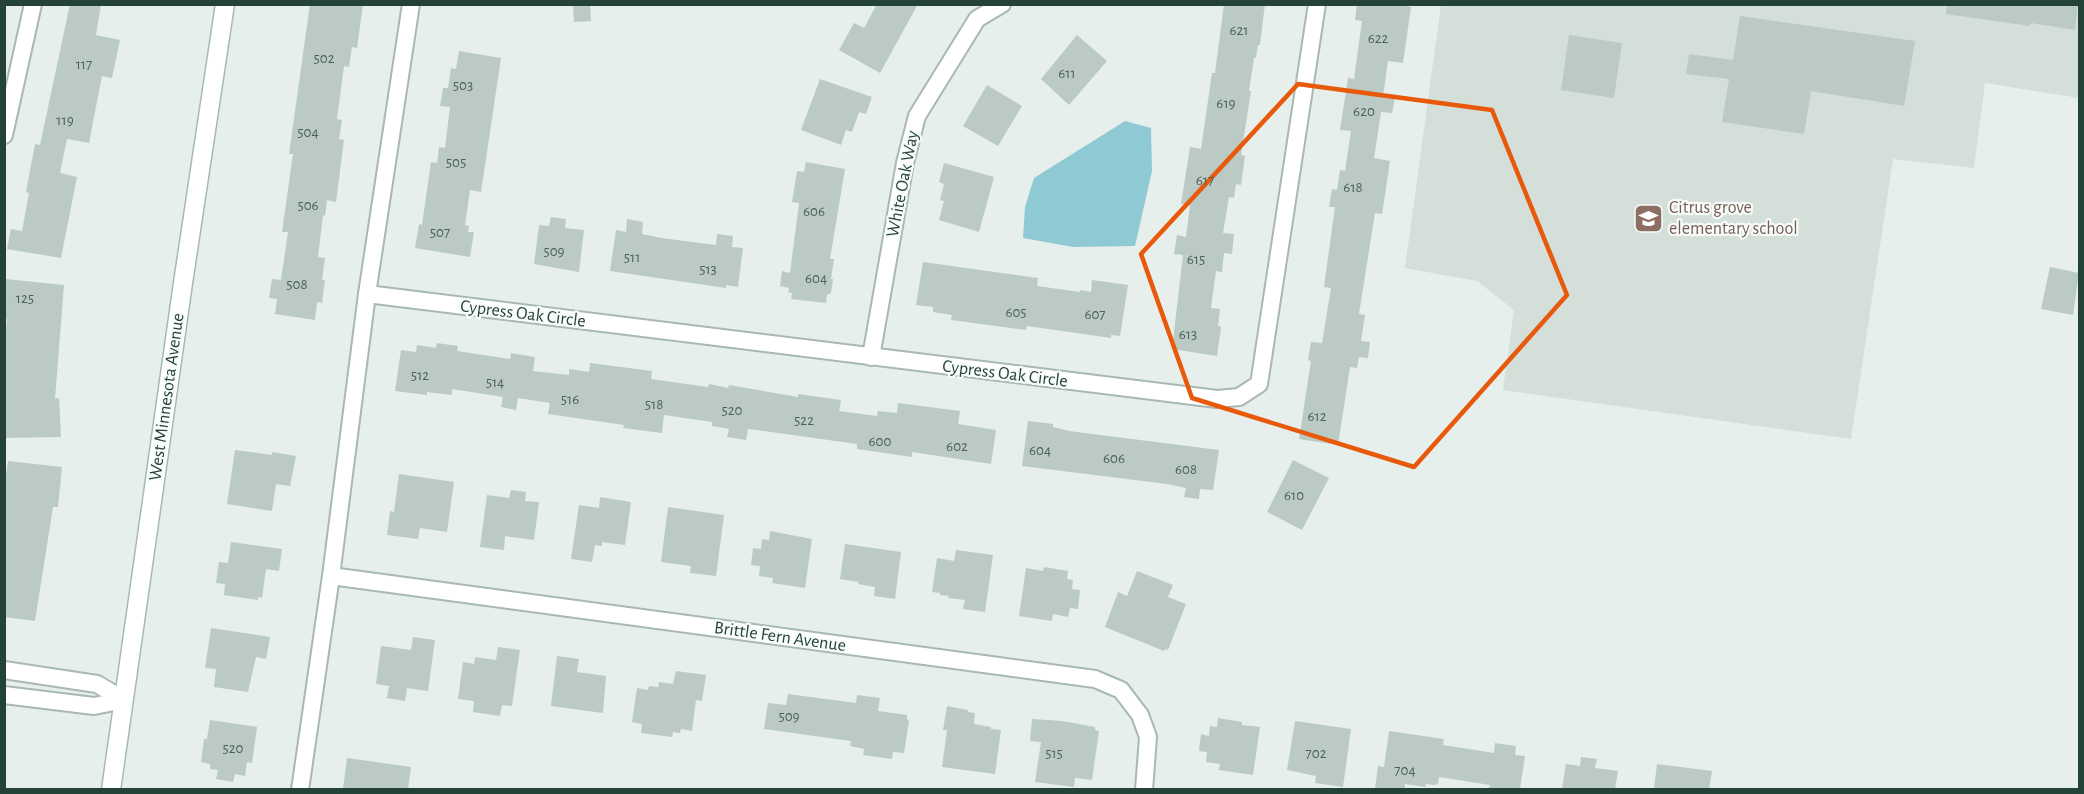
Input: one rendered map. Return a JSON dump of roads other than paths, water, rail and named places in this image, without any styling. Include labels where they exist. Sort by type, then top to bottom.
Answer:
[{"type":"street","points":[[4,135],[33,4]]},
{"type":"street","name":"West Minnesota Avenue","points":[[111,789],[225,4]]},
{"type":"street","points":[[300,789],[368,294],[411,4]]},
{"type":"street","name":"White Oak Way","points":[[871,357],[905,163],[917,116],[977,19],[1002,4]]},
{"type":"street","name":"Cypress Oak Circle","points":[[368,294],[1217,399],[1239,397],[1259,384],[1317,4]]},
{"type":"street","name":"Brittle Fern Avenue","points":[[331,576],[1095,679],[1121,690],[1140,715],[1148,737],[1144,789]]},
{"type":"street","points":[[4,670],[97,684],[124,700]]},
{"type":"street","points":[[4,695],[94,706],[124,700]]},
{"type":"water","points":[[1125,121],[1151,128],[1152,171],[1135,246],[1073,247],[1023,238],[1025,207],[1034,178]]},
{"type":"place","name":"Citrus grove elementary school","points":[[1648,218]]}]
